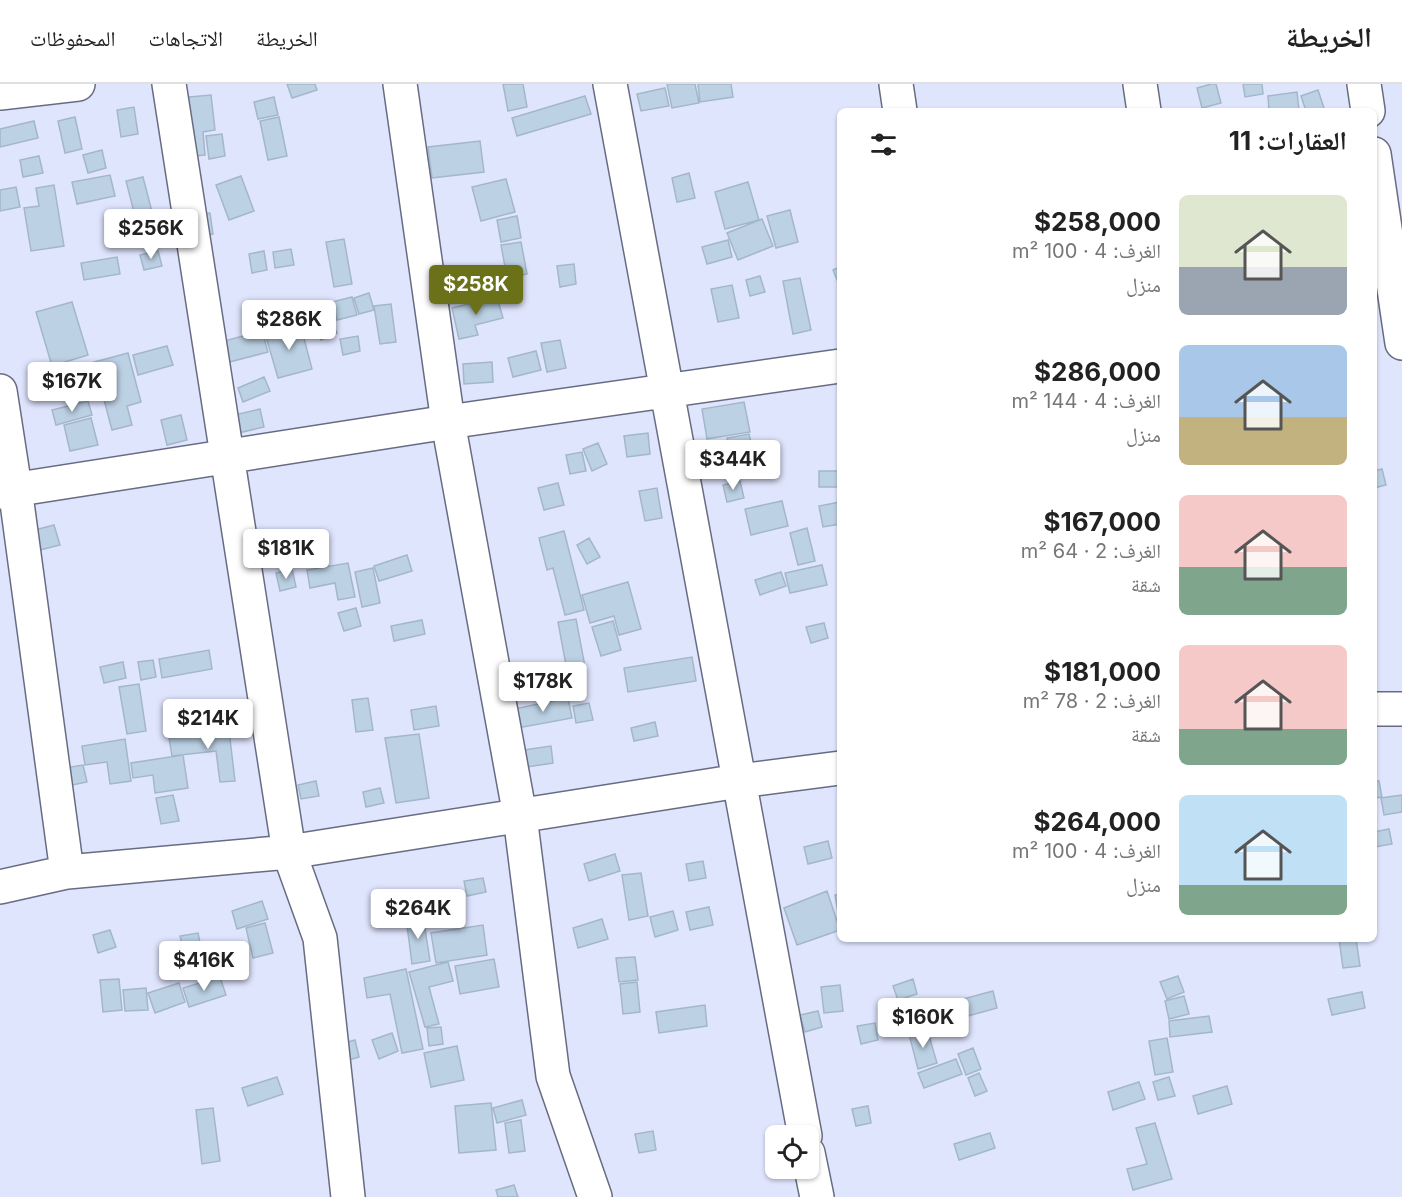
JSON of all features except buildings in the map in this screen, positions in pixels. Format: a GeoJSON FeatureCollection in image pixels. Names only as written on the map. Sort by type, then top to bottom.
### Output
{"type":"FeatureCollection","features":[{"type":"Feature","properties":{"kind":"street"},"geometry":{"type":"LineString","coordinates":[[0,93],[78,84]]}},
{"type":"Feature","properties":{"kind":"street"},"geometry":{"type":"LineString","coordinates":[[169,84],[289,852],[320,938],[348,1197]]}},
{"type":"Feature","properties":{"kind":"street"},"geometry":{"type":"LineString","coordinates":[[400,84],[448,422],[520,816],[553,1076],[595,1197]]}},
{"type":"Feature","properties":{"kind":"street"},"geometry":{"type":"LineString","coordinates":[[610,84],[803,1125]]}},
{"type":"Feature","properties":{"kind":"street"},"geometry":{"type":"LineString","coordinates":[[896,84],[900,108]]}},
{"type":"Feature","properties":{"kind":"street"},"geometry":{"type":"LineString","coordinates":[[1140,84],[1144,108]]}},
{"type":"Feature","properties":{"kind":"street"},"geometry":{"type":"LineString","coordinates":[[1364,84],[1368,108]]}},
{"type":"Feature","properties":{"kind":"street"},"geometry":{"type":"LineString","coordinates":[[1382,175],[1402,343]]}},
{"type":"Feature","properties":{"kind":"street"},"geometry":{"type":"LineString","coordinates":[[8,490],[448,422],[837,366]]}},
{"type":"Feature","properties":{"kind":"street"},"geometry":{"type":"LineString","coordinates":[[0,391],[8,490],[67,872]]}},
{"type":"Feature","properties":{"kind":"street"},"geometry":{"type":"LineString","coordinates":[[1377,710],[1402,709]]}},
{"type":"Feature","properties":{"kind":"street"},"geometry":{"type":"LineString","coordinates":[[0,887],[67,872],[289,852],[740,781],[837,768]]}},
{"type":"Feature","properties":{"kind":"street"},"geometry":{"type":"LineString","coordinates":[[813,1179],[817,1197]]}}]}
